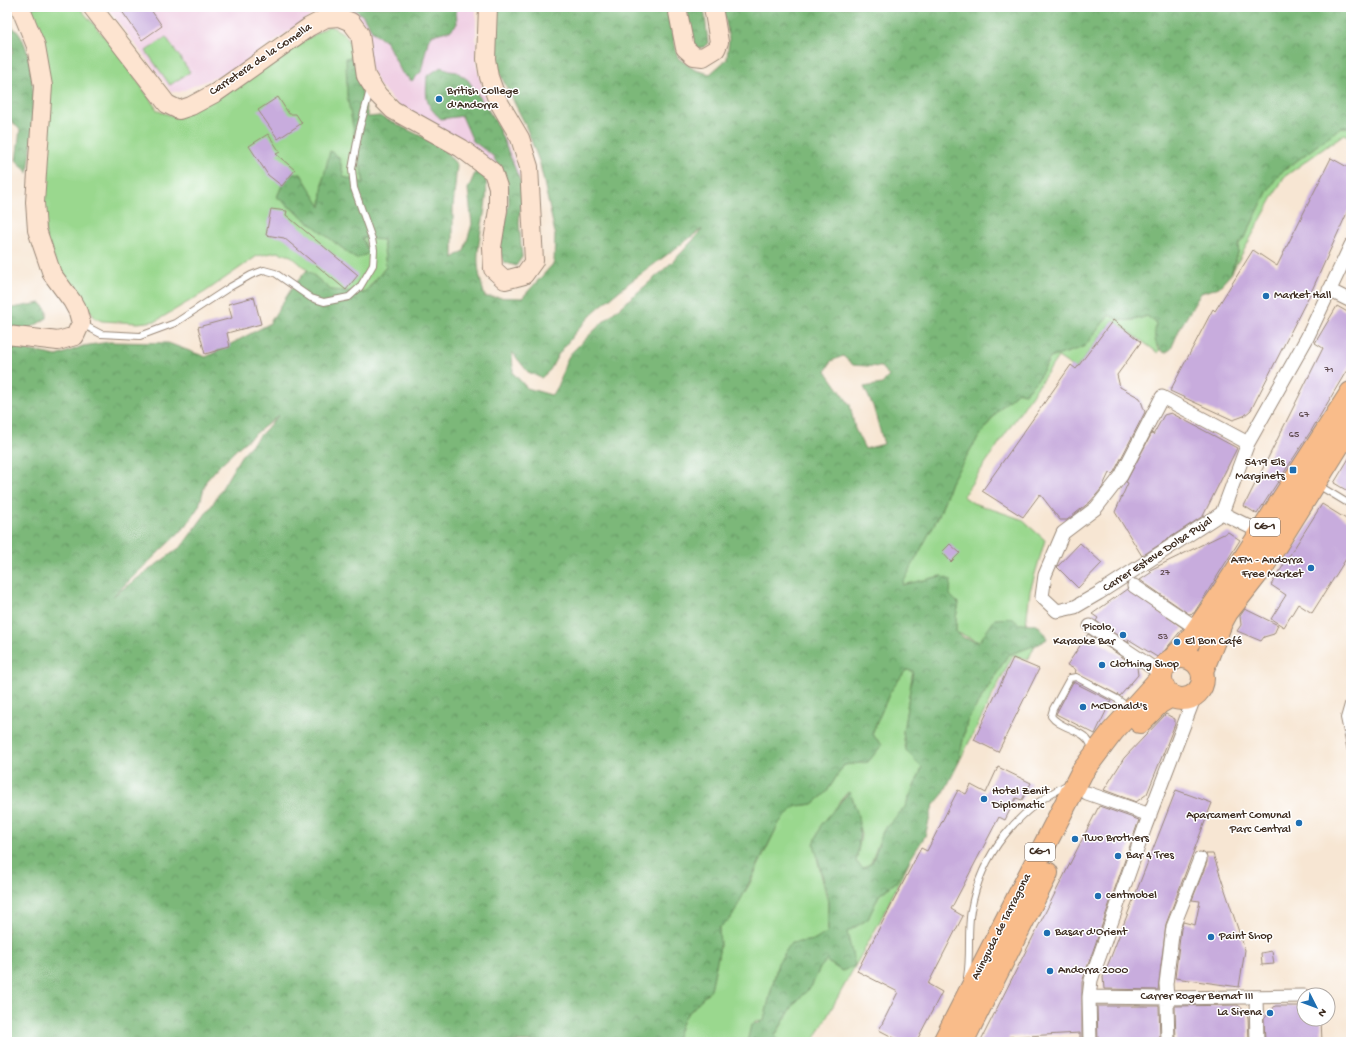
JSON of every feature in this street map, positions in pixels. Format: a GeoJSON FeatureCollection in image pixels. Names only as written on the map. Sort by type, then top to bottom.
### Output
{"type":"FeatureCollection","features":[{"type":"Feature","properties":{"kind":"highway","name":"Avinguda de Tarragona"},"geometry":{"type":"LineString","coordinates":[[962,1042],[1082,787],[1091,760],[1132,710],[1167,677],[1262,533],[1351,393]]}},
{"type":"Feature","properties":{"kind":"highway","name":"CG-1"},"geometry":{"type":"LineString","coordinates":[[1196,694],[1203,681],[1202,671],[1221,623],[1227,612],[1259,570],[1315,484],[1351,425]]}},
{"type":"Feature","properties":{"kind":"highway"},"geometry":{"type":"LineString","coordinates":[[1196,694],[1184,699],[1167,677],[1188,658],[1199,665],[1202,671]]}},
{"type":"Feature","properties":{"kind":"highway","name":"Avinguda de Tarragona"},"geometry":{"type":"LineString","coordinates":[[944,1042],[963,1002],[1082,787],[1119,744],[1159,704],[1167,677]]}},
{"type":"Feature","properties":{"kind":"main road"},"geometry":{"type":"LineString","coordinates":[[7,335],[58,341],[75,336],[81,323],[78,312],[72,301],[52,274],[37,230],[35,202],[43,86],[36,46],[20,7]]}},
{"type":"Feature","properties":{"kind":"main road","name":"Carretera de la Comella"},"geometry":{"type":"LineString","coordinates":[[92,7],[168,104],[179,110],[191,106],[217,92],[309,27],[326,18],[339,17],[351,22],[360,34],[366,76],[378,95],[392,110],[461,148],[493,172],[498,187],[498,210],[492,247],[493,269],[505,280],[524,275],[534,261],[529,166],[520,138],[498,99],[489,77],[486,59],[488,7]]}},
{"type":"Feature","properties":{"kind":"main road"},"geometry":{"type":"LineString","coordinates":[[677,7],[685,48],[694,56],[703,57],[716,49],[718,42],[714,7]]}},
{"type":"Feature","properties":{"kind":"street","name":"Carrer Esteve Dolsa Pujal"},"geometry":{"type":"LineString","coordinates":[[1248,443],[1162,397],[1121,476],[1096,508],[1063,533],[1045,575],[1042,597],[1057,611],[1075,607],[1100,593],[1222,513],[1248,443],[1307,338],[1351,245]]}},
{"type":"Feature","properties":{"kind":"street"},"geometry":{"type":"LineString","coordinates":[[1329,290],[1351,301]]}},
{"type":"Feature","properties":{"kind":"street"},"geometry":{"type":"LineString","coordinates":[[1222,513],[1262,533]]}},
{"type":"Feature","properties":{"kind":"street"},"geometry":{"type":"LineString","coordinates":[[1134,586],[1198,629]]}},
{"type":"Feature","properties":{"kind":"street"},"geometry":{"type":"LineString","coordinates":[[1090,626],[1167,677]]}},
{"type":"Feature","properties":{"kind":"street"},"geometry":{"type":"LineString","coordinates":[[1090,1042],[1089,997],[1091,980],[1150,815],[1196,694]]}},
{"type":"Feature","properties":{"kind":"street"},"geometry":{"type":"LineString","coordinates":[[1082,787],[1150,815]]}},
{"type":"Feature","properties":{"kind":"street"},"geometry":{"type":"LineString","coordinates":[[1168,1042],[1166,984],[1173,927],[1200,859]]}},
{"type":"Feature","properties":{"kind":"street","name":"Carrer Roger Bernat III"},"geometry":{"type":"LineString","coordinates":[[1089,997],[1167,1001],[1296,996]]}},
{"type":"Feature","properties":{"kind":"street"},"geometry":{"type":"LineString","coordinates":[[1256,997],[1257,1042]]}},
{"type":"Feature","properties":{"kind":"lane"},"geometry":{"type":"LineString","coordinates":[[81,323],[101,334],[140,336],[175,323],[230,287],[251,275],[264,270],[275,273],[311,298],[324,302],[349,297],[360,287],[373,264],[374,250],[372,239],[354,188],[352,169],[359,131],[371,84]]}},
{"type":"Feature","properties":{"kind":"lane"},"geometry":{"type":"LineString","coordinates":[[1315,484],[1351,505]]}},
{"type":"Feature","properties":{"kind":"lane"},"geometry":{"type":"LineString","coordinates":[[1091,760],[1092,749],[1086,737],[1077,730],[1054,720],[1052,716],[1053,708],[1070,678],[1076,677],[1117,698],[1132,710]]}},
{"type":"Feature","properties":{"kind":"lane"},"geometry":{"type":"LineString","coordinates":[[1351,694],[1344,718],[1351,751]]}},
{"type":"Feature","properties":{"kind":"lane"},"geometry":{"type":"LineString","coordinates":[[963,1002],[969,970],[971,911],[990,856],[1010,829],[1035,804],[1059,788],[1082,787]]}},
{"type":"Feature","properties":{"kind":"shaded area","name":"British College d'Andorra"},"geometry":{"type":"Polygon","coordinates":[[[107,7],[476,7],[476,64],[487,106],[508,145],[521,176],[504,182],[399,106],[380,86],[336,8],[318,11],[237,68],[179,92],[171,91],[107,7]]]}},
{"type":"Feature","properties":{"kind":"green space"},"geometry":{"type":"Polygon","coordinates":[[[28,7],[79,7],[119,54],[158,111],[176,117],[329,26],[340,31],[349,41],[354,58],[347,58],[354,132],[364,184],[344,177],[339,157],[323,179],[321,207],[288,172],[277,197],[356,259],[362,238],[383,239],[386,267],[364,293],[331,290],[291,256],[277,252],[257,256],[205,292],[156,321],[138,323],[102,321],[95,318],[76,289],[57,266],[46,239],[42,201],[44,151],[28,7]]]}},
{"type":"Feature","properties":{"kind":"green space"},"geometry":{"type":"Polygon","coordinates":[[[352,7],[456,7],[457,24],[451,30],[432,35],[428,41],[421,72],[412,81],[402,73],[386,41],[373,32],[363,16],[352,7]]]}},
{"type":"Feature","properties":{"kind":"green space"},"geometry":{"type":"Polygon","coordinates":[[[494,7],[667,7],[678,58],[695,70],[710,74],[727,59],[729,39],[723,7],[1351,7],[1351,127],[1341,127],[1278,175],[1267,192],[1246,235],[1239,244],[1238,253],[1231,274],[1219,287],[1201,293],[1180,328],[1171,349],[1165,353],[1158,347],[1155,340],[1156,323],[1147,316],[1137,319],[1123,320],[1109,315],[1084,347],[1050,358],[1038,379],[1025,393],[1018,392],[998,410],[972,447],[951,482],[940,513],[902,585],[941,576],[951,580],[950,595],[959,604],[956,617],[956,632],[964,638],[979,642],[995,619],[1012,618],[1019,624],[1037,625],[1040,627],[1047,639],[1039,644],[1008,655],[967,721],[958,764],[943,794],[933,806],[925,836],[896,882],[879,895],[868,919],[847,932],[855,966],[842,971],[826,961],[820,968],[811,987],[794,1004],[775,1035],[779,1042],[747,1042],[751,1025],[764,1020],[778,963],[791,943],[815,940],[828,932],[828,897],[814,844],[821,825],[849,792],[856,810],[859,826],[859,843],[856,862],[863,868],[872,863],[883,831],[905,807],[922,768],[906,750],[903,732],[913,671],[906,670],[890,692],[872,734],[882,745],[868,762],[844,765],[826,793],[813,804],[797,806],[779,823],[732,917],[719,928],[720,947],[711,989],[683,1019],[675,1042],[7,1042],[7,346],[57,356],[83,346],[109,342],[168,343],[206,357],[269,324],[292,288],[307,270],[331,290],[365,293],[386,267],[383,240],[362,238],[369,253],[356,259],[277,197],[288,172],[301,174],[321,207],[323,179],[330,151],[339,157],[344,177],[364,183],[347,96],[346,58],[354,58],[368,117],[380,116],[441,146],[457,165],[453,207],[453,258],[464,251],[472,224],[468,189],[476,171],[486,179],[487,189],[478,260],[485,297],[522,298],[554,263],[555,233],[540,164],[525,124],[496,66],[494,7]],[[702,229],[630,282],[597,309],[574,334],[558,355],[550,370],[541,378],[528,372],[512,352],[513,373],[527,388],[551,395],[558,386],[568,357],[572,352],[671,263],[702,229]],[[843,356],[831,361],[826,371],[850,405],[855,429],[865,449],[884,444],[873,406],[864,387],[882,384],[889,376],[881,367],[853,365],[843,356]],[[279,415],[240,446],[206,481],[199,506],[186,526],[113,596],[182,546],[212,505],[241,456],[279,415]]]}},
{"type":"Feature","properties":{"kind":"green space"},"geometry":{"type":"Polygon","coordinates":[[[687,7],[704,7],[708,43],[704,47],[698,48],[692,42],[687,7]]]}},
{"type":"Feature","properties":{"kind":"green space"},"geometry":{"type":"Polygon","coordinates":[[[8,24],[19,34],[27,50],[31,70],[33,116],[28,173],[16,160],[20,130],[7,116],[7,57],[13,53],[8,24]]]}},
{"type":"Feature","properties":{"kind":"green space"},"geometry":{"type":"Polygon","coordinates":[[[166,37],[190,72],[170,85],[146,51],[166,37]]]}},
{"type":"Feature","properties":{"kind":"green space"},"geometry":{"type":"Polygon","coordinates":[[[441,67],[449,71],[457,72],[468,80],[496,122],[523,188],[519,222],[522,257],[516,266],[504,262],[499,253],[509,202],[508,185],[493,156],[473,141],[462,116],[441,119],[435,114],[427,100],[427,76],[441,67]]]}},
{"type":"Feature","properties":{"kind":"green space"},"geometry":{"type":"Polygon","coordinates":[[[1341,127],[1351,127],[1351,138],[1344,134],[1284,177],[1231,274],[1238,253],[1239,244],[1246,235],[1267,192],[1278,175],[1341,127]]]}},
{"type":"Feature","properties":{"kind":"green space"},"geometry":{"type":"Polygon","coordinates":[[[41,303],[47,311],[47,318],[29,329],[7,326],[7,309],[41,303]]]}},
{"type":"Feature","properties":{"kind":"green space"},"geometry":{"type":"Polygon","coordinates":[[[1109,315],[1123,320],[1137,319],[1147,316],[1158,324],[1157,348],[1160,350],[1158,353],[1113,320],[1076,369],[1058,357],[963,496],[973,503],[1021,519],[1045,540],[1030,591],[1026,624],[979,642],[956,632],[956,617],[959,604],[949,597],[941,576],[901,586],[940,513],[951,482],[972,447],[998,410],[1018,392],[1038,379],[1050,358],[1084,347],[1109,315]]]}},
{"type":"Feature","properties":{"kind":"green space"},"geometry":{"type":"Polygon","coordinates":[[[1035,645],[1028,660],[1013,655],[958,764],[967,721],[1008,655],[1035,645]]]}},
{"type":"Feature","properties":{"kind":"green space"},"geometry":{"type":"Polygon","coordinates":[[[906,670],[913,671],[903,732],[906,750],[922,768],[905,807],[883,831],[871,863],[863,868],[856,862],[861,835],[853,799],[848,792],[839,802],[817,858],[828,902],[828,932],[817,942],[778,963],[764,1020],[755,1021],[747,1042],[675,1042],[683,1019],[711,989],[720,947],[719,928],[729,918],[749,885],[779,823],[797,806],[813,804],[826,793],[844,765],[868,762],[882,745],[872,734],[890,692],[906,670]]]}},
{"type":"Feature","properties":{"kind":"green space"},"geometry":{"type":"Polygon","coordinates":[[[915,850],[880,921],[813,1042],[779,1042],[775,1036],[794,1004],[811,987],[821,966],[826,961],[842,971],[848,942],[847,932],[868,919],[879,895],[896,882],[915,850]]]}},
{"type":"Feature","properties":{"kind":"building"},"geometry":{"type":"Polygon","coordinates":[[[119,7],[149,7],[162,26],[142,40],[119,7]]]}},
{"type":"Feature","properties":{"kind":"building"},"geometry":{"type":"Polygon","coordinates":[[[278,97],[289,114],[296,114],[302,123],[278,139],[258,110],[278,97]]]}},
{"type":"Feature","properties":{"kind":"building"},"geometry":{"type":"Polygon","coordinates":[[[268,134],[280,152],[276,154],[295,170],[282,186],[268,175],[249,146],[268,134]]]}},
{"type":"Feature","properties":{"kind":"building"},"geometry":{"type":"Polygon","coordinates":[[[1331,158],[1351,169],[1351,204],[1313,288],[1251,410],[1244,416],[1233,420],[1170,391],[1213,309],[1215,311],[1253,250],[1277,266],[1331,158]]]}},
{"type":"Feature","properties":{"kind":"building"},"geometry":{"type":"Polygon","coordinates":[[[271,209],[287,211],[286,215],[358,275],[346,290],[284,238],[266,235],[271,209]]]}},
{"type":"Feature","properties":{"kind":"building"},"geometry":{"type":"Polygon","coordinates":[[[254,297],[261,324],[227,333],[230,347],[205,354],[198,327],[232,318],[228,304],[254,297]]]}},
{"type":"Feature","properties":{"kind":"building"},"geometry":{"type":"Polygon","coordinates":[[[1337,306],[1351,314],[1351,363],[1311,431],[1257,514],[1244,506],[1323,348],[1315,343],[1337,306]]]}},
{"type":"Feature","properties":{"kind":"building"},"geometry":{"type":"Polygon","coordinates":[[[1113,320],[1141,342],[1117,375],[1120,387],[1140,398],[1145,412],[1114,472],[1112,474],[1109,473],[1102,488],[1090,502],[1067,520],[1060,520],[1040,494],[1023,517],[982,491],[1071,365],[1076,369],[1113,320]]]}},
{"type":"Feature","properties":{"kind":"building"},"geometry":{"type":"Polygon","coordinates":[[[1171,413],[1237,448],[1203,516],[1142,556],[1115,512],[1128,483],[1126,482],[1152,433],[1153,435],[1164,415],[1171,413]]]}},
{"type":"Feature","properties":{"kind":"building"},"geometry":{"type":"Polygon","coordinates":[[[1351,455],[1351,493],[1334,483],[1351,455]]]}},
{"type":"Feature","properties":{"kind":"building","name":"AFM - Andorra Free Market"},"geometry":{"type":"Polygon","coordinates":[[[1322,504],[1351,522],[1351,551],[1312,613],[1298,604],[1284,627],[1271,619],[1286,595],[1271,585],[1322,504]]]}},
{"type":"Feature","properties":{"kind":"building"},"geometry":{"type":"Polygon","coordinates":[[[1228,532],[1240,540],[1194,613],[1189,614],[1140,580],[1152,572],[1150,570],[1228,532]]]}},
{"type":"Feature","properties":{"kind":"building"},"geometry":{"type":"Polygon","coordinates":[[[1080,543],[1102,563],[1078,588],[1057,567],[1080,543]]]}},
{"type":"Feature","properties":{"kind":"building"},"geometry":{"type":"Polygon","coordinates":[[[950,544],[960,553],[951,562],[942,552],[950,544]]]}},
{"type":"Feature","properties":{"kind":"building"},"geometry":{"type":"Polygon","coordinates":[[[1127,589],[1183,628],[1165,650],[1162,660],[1128,639],[1129,643],[1096,621],[1098,618],[1092,614],[1127,589]]]}},
{"type":"Feature","properties":{"kind":"building"},"geometry":{"type":"Polygon","coordinates":[[[1245,609],[1278,625],[1274,634],[1264,637],[1261,641],[1237,631],[1241,625],[1240,616],[1245,609]]]}},
{"type":"Feature","properties":{"kind":"building","name":"Clothing Shop"},"geometry":{"type":"Polygon","coordinates":[[[1088,634],[1137,667],[1138,675],[1120,696],[1075,673],[1076,670],[1067,665],[1088,634]]]}},
{"type":"Feature","properties":{"kind":"building"},"geometry":{"type":"Polygon","coordinates":[[[1013,658],[1039,669],[998,752],[974,740],[1013,658]]]}},
{"type":"Feature","properties":{"kind":"building","name":"McDonald's"},"geometry":{"type":"Polygon","coordinates":[[[1073,682],[1111,701],[1095,734],[1056,714],[1073,682]]]}},
{"type":"Feature","properties":{"kind":"building"},"geometry":{"type":"Polygon","coordinates":[[[1166,714],[1175,719],[1175,724],[1147,794],[1136,802],[1104,790],[1124,758],[1166,714]]]}},
{"type":"Feature","properties":{"kind":"building"},"geometry":{"type":"Polygon","coordinates":[[[998,767],[1031,783],[1022,800],[1016,798],[1005,820],[999,817],[951,909],[963,916],[928,984],[942,992],[916,1042],[902,1042],[879,1030],[898,992],[857,971],[921,848],[927,851],[958,790],[966,794],[971,785],[986,793],[998,767]]]}},
{"type":"Feature","properties":{"kind":"building"},"geometry":{"type":"Polygon","coordinates":[[[1176,790],[1212,803],[1166,924],[1158,990],[1104,989],[1103,977],[1176,790]]]}},
{"type":"Feature","properties":{"kind":"building"},"geometry":{"type":"Polygon","coordinates":[[[1099,806],[1139,820],[1082,982],[1082,1042],[1080,1042],[1080,1033],[1009,1037],[1009,1042],[980,1042],[1099,806]]]}},
{"type":"Feature","properties":{"kind":"building","name":"Paint Shop"},"geometry":{"type":"Polygon","coordinates":[[[1206,854],[1213,854],[1245,950],[1239,987],[1175,978],[1183,922],[1195,925],[1200,901],[1192,900],[1207,862],[1206,854]]]}},
{"type":"Feature","properties":{"kind":"building"},"geometry":{"type":"Polygon","coordinates":[[[1272,951],[1274,964],[1262,965],[1261,953],[1272,951]]]}},
{"type":"Feature","properties":{"kind":"building"},"geometry":{"type":"Polygon","coordinates":[[[1238,1005],[1247,1013],[1249,1042],[1176,1042],[1175,1006],[1238,1005]]]}},
{"type":"Feature","properties":{"kind":"building"},"geometry":{"type":"Polygon","coordinates":[[[1097,1006],[1159,1006],[1160,1042],[1098,1042],[1097,1006]]]}},
{"type":"Feature","properties":{"kind":"building"},"geometry":{"type":"Polygon","coordinates":[[[1275,1006],[1296,1006],[1296,1027],[1321,1027],[1322,1042],[1265,1042],[1264,1019],[1275,1006]]]}},
{"type":"Feature","properties":{"kind":"place","name":"British College d'Andorra"},"geometry":{"type":"Point","coordinates":[439,99]}},
{"type":"Feature","properties":{"kind":"place","name":"Market Hall"},"geometry":{"type":"Point","coordinates":[1266,296]}},
{"type":"Feature","properties":{"kind":"place","name":"5419 Els Marginets"},"geometry":{"type":"Point","coordinates":[1293,470]}},
{"type":"Feature","properties":{"kind":"place","name":"AFM - Andorra Free Market"},"geometry":{"type":"Point","coordinates":[1311,568]}},
{"type":"Feature","properties":{"kind":"place","name":"Picolo, Karaoke Bar"},"geometry":{"type":"Point","coordinates":[1123,635]}},
{"type":"Feature","properties":{"kind":"place","name":"El Bon Café"},"geometry":{"type":"Point","coordinates":[1177,642]}},
{"type":"Feature","properties":{"kind":"place","name":"Clothing Shop"},"geometry":{"type":"Point","coordinates":[1102,665]}},
{"type":"Feature","properties":{"kind":"place","name":"McDonald's"},"geometry":{"type":"Point","coordinates":[1083,707]}},
{"type":"Feature","properties":{"kind":"place","name":"Hotel Zenit Diplomatic"},"geometry":{"type":"Point","coordinates":[984,799]}},
{"type":"Feature","properties":{"kind":"place","name":"Aparcament Comunal Parc Central"},"geometry":{"type":"Point","coordinates":[1299,823]}},
{"type":"Feature","properties":{"kind":"place","name":"Two Brothers"},"geometry":{"type":"Point","coordinates":[1075,839]}},
{"type":"Feature","properties":{"kind":"place","name":"Bar 4 Tres"},"geometry":{"type":"Point","coordinates":[1118,856]}},
{"type":"Feature","properties":{"kind":"place","name":"centmobel"},"geometry":{"type":"Point","coordinates":[1098,896]}},
{"type":"Feature","properties":{"kind":"place","name":"Basar d'Orient"},"geometry":{"type":"Point","coordinates":[1047,933]}},
{"type":"Feature","properties":{"kind":"place","name":"Paint Shop"},"geometry":{"type":"Point","coordinates":[1211,937]}},
{"type":"Feature","properties":{"kind":"place","name":"Andorra 2000"},"geometry":{"type":"Point","coordinates":[1050,971]}},
{"type":"Feature","properties":{"kind":"place","name":"La Sirena"},"geometry":{"type":"Point","coordinates":[1270,1013]}}]}
